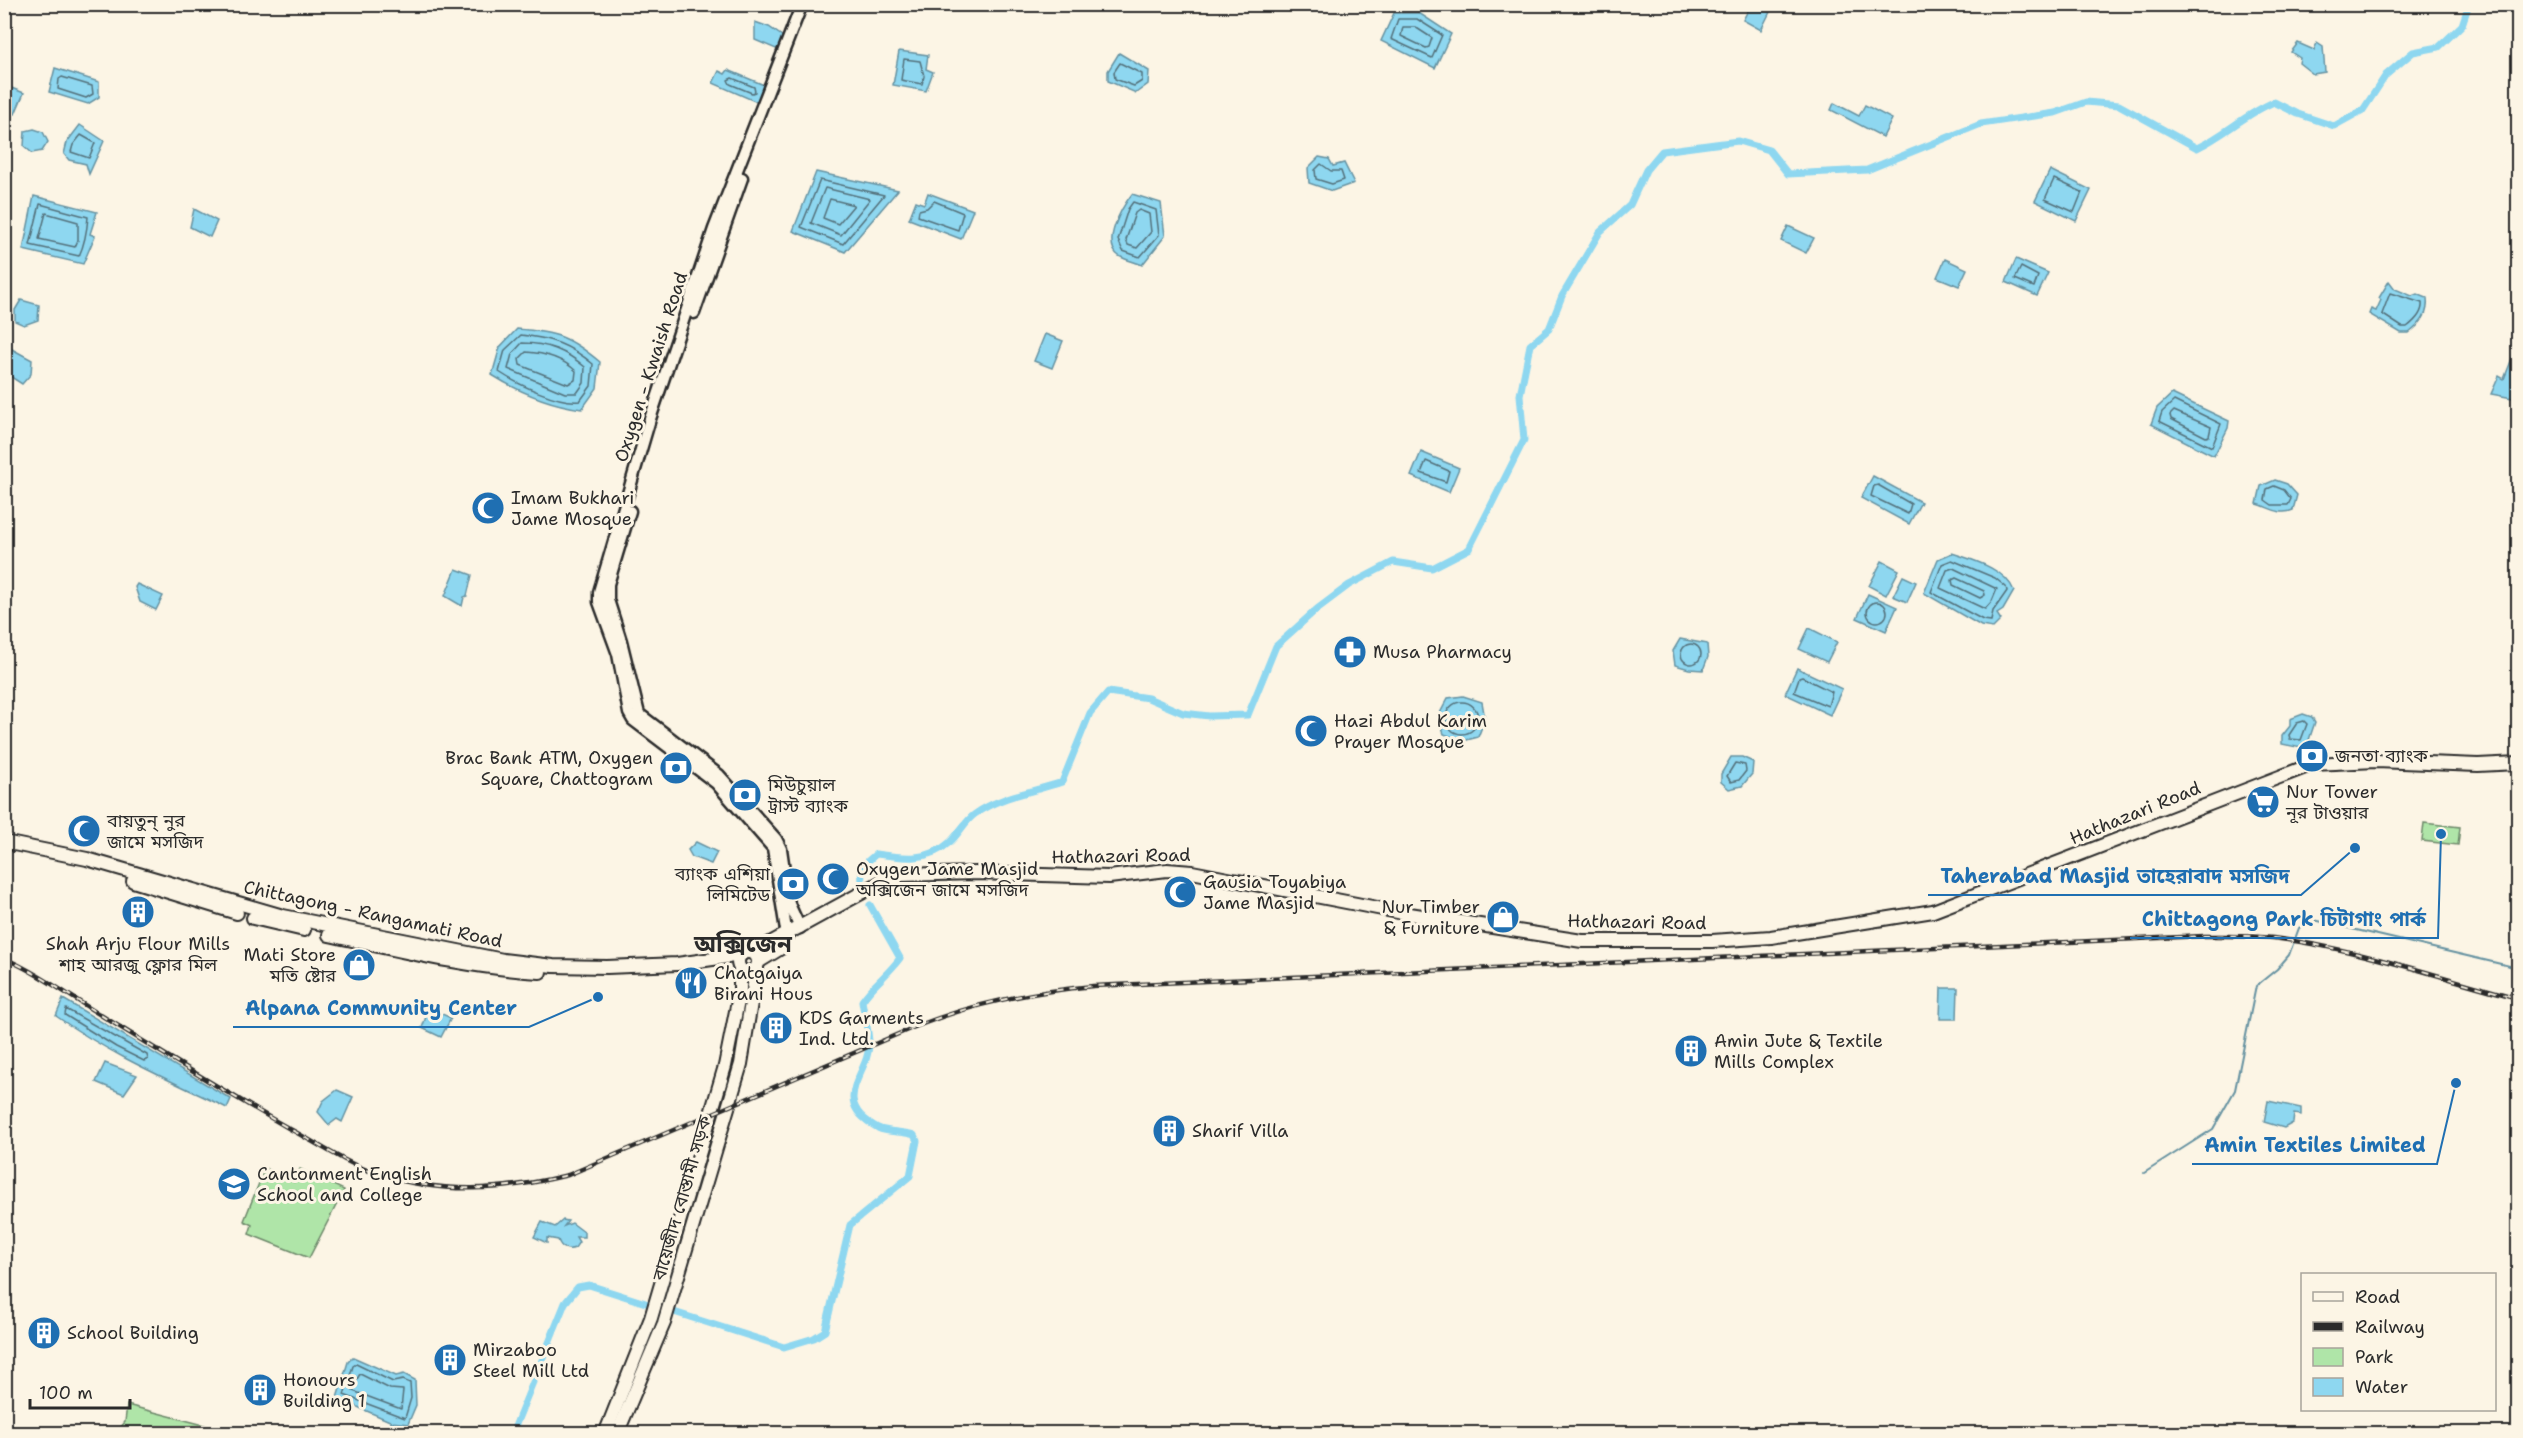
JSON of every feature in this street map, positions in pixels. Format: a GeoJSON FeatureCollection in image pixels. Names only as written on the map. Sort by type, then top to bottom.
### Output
{"type":"FeatureCollection","features":[{"type":"Feature","properties":{"kind":"main road","name":"Oxygen - Kwaish Road"},"geometry":{"type":"LineString","coordinates":[[787,936],[773,848],[716,783],[633,720],[629,713],[618,654],[602,611],[599,592],[650,419],[714,229],[802,4]]}},
{"type":"Feature","properties":{"kind":"main road","name":"Oxygen - Kwaish Road"},"geometry":{"type":"LineString","coordinates":[[800,928],[789,904],[781,849],[776,840],[719,775],[639,714],[621,641],[609,608],[608,594],[611,572],[657,417],[755,141],[809,4]]}},
{"type":"Feature","properties":{"kind":"main road","name":"Hathazari Road"},"geometry":{"type":"LineString","coordinates":[[748,961],[800,928],[886,879],[900,874],[976,873],[1109,877],[1167,870],[1192,872],[1403,913],[1582,941],[1712,941],[1770,937],[1933,911],[2313,764],[2376,761],[2478,765],[2518,763]]}},
{"type":"Feature","properties":{"kind":"main road","name":"Hathazari Road"},"geometry":{"type":"LineString","coordinates":[[748,961],[858,901],[900,882],[937,880],[1108,883],[1185,876],[1305,898],[1454,931],[1577,948],[1719,948],[1812,938],[1938,916],[2136,840],[2208,809],[2292,778],[2328,768],[2375,767],[2475,773],[2518,771]]}},
{"type":"Feature","properties":{"kind":"main road","name":"Chittagong - Rangamati Road"},"geometry":{"type":"LineString","coordinates":[[4,842],[87,860],[294,919],[503,960],[553,966],[607,967],[748,961]]}},
{"type":"Feature","properties":{"kind":"main road","name":"Chittagong - Rangamati Road"},"geometry":{"type":"LineString","coordinates":[[4,848],[59,857],[284,926],[413,953],[514,970],[610,975],[687,970],[748,961]]}},
{"type":"Feature","properties":{"kind":"main road","name":"বায়েজীদ বোস্তামী সড়ক"},"geometry":{"type":"LineString","coordinates":[[605,1434],[651,1318],[725,1066],[748,961]]}},
{"type":"Feature","properties":{"kind":"main road","name":"বায়েজীদ বোস্তামী সড়ক"},"geometry":{"type":"LineString","coordinates":[[617,1434],[664,1323],[741,1064],[748,961]]}},
{"type":"Feature","properties":{"kind":"green space"},"geometry":{"type":"Polygon","coordinates":[[[2424,823],[2460,827],[2458,845],[2422,841],[2424,823]]]}},
{"type":"Feature","properties":{"kind":"green space"},"geometry":{"type":"Polygon","coordinates":[[[265,1168],[294,1182],[300,1169],[344,1190],[309,1258],[249,1234],[252,1225],[244,1221],[265,1168]]]}},
{"type":"Feature","properties":{"kind":"green space"},"geometry":{"type":"Polygon","coordinates":[[[127,1405],[223,1430],[221,1434],[116,1433],[125,1422],[127,1405]]]}},
{"type":"Feature","properties":{"kind":"water"},"geometry":{"type":"Polygon","coordinates":[[[1751,5],[1770,12],[1761,30],[1743,20],[1751,5]]]}},
{"type":"Feature","properties":{"kind":"water"},"geometry":{"type":"Polygon","coordinates":[[[1394,13],[1419,13],[1451,34],[1435,68],[1381,41],[1394,13]]]}},
{"type":"Feature","properties":{"kind":"water"},"geometry":{"type":"Polygon","coordinates":[[[755,22],[769,27],[782,36],[780,46],[776,49],[755,40],[755,22]]]}},
{"type":"Feature","properties":{"kind":"water"},"geometry":{"type":"Polygon","coordinates":[[[2298,43],[2314,50],[2317,43],[2323,47],[2325,72],[2313,74],[2299,63],[2300,58],[2291,52],[2298,43]]]}},
{"type":"Feature","properties":{"kind":"water"},"geometry":{"type":"Polygon","coordinates":[[[899,51],[928,55],[926,69],[933,72],[926,91],[893,85],[899,51]]]}},
{"type":"Feature","properties":{"kind":"water"},"geometry":{"type":"Polygon","coordinates":[[[1119,53],[1149,71],[1148,84],[1136,93],[1108,81],[1108,71],[1119,53]]]}},
{"type":"Feature","properties":{"kind":"water"},"geometry":{"type":"Polygon","coordinates":[[[55,68],[99,82],[99,97],[88,104],[49,92],[55,68]]]}},
{"type":"Feature","properties":{"kind":"water"},"geometry":{"type":"Polygon","coordinates":[[[728,70],[764,85],[757,102],[713,83],[719,71],[725,74],[728,70]]]}},
{"type":"Feature","properties":{"kind":"water"},"geometry":{"type":"Polygon","coordinates":[[[4,85],[24,93],[15,114],[5,110],[4,85]]]}},
{"type":"Feature","properties":{"kind":"water"},"geometry":{"type":"Polygon","coordinates":[[[1834,103],[1859,116],[1865,105],[1892,119],[1883,137],[1831,110],[1834,103]]]}},
{"type":"Feature","properties":{"kind":"water"},"geometry":{"type":"Polygon","coordinates":[[[80,125],[104,141],[89,174],[86,164],[69,160],[64,154],[67,142],[80,125]]]}},
{"type":"Feature","properties":{"kind":"water"},"geometry":{"type":"Polygon","coordinates":[[[34,129],[43,132],[48,142],[42,151],[32,153],[24,146],[25,131],[34,129]]]}},
{"type":"Feature","properties":{"kind":"water"},"geometry":{"type":"Polygon","coordinates":[[[1319,157],[1329,159],[1333,166],[1344,163],[1354,183],[1332,191],[1309,183],[1308,168],[1319,157]]]}},
{"type":"Feature","properties":{"kind":"water"},"geometry":{"type":"Polygon","coordinates":[[[2050,170],[2091,190],[2076,221],[2035,201],[2050,170]]]}},
{"type":"Feature","properties":{"kind":"water"},"geometry":{"type":"Polygon","coordinates":[[[816,172],[898,190],[845,252],[793,231],[816,172]]]}},
{"type":"Feature","properties":{"kind":"water"},"geometry":{"type":"Polygon","coordinates":[[[928,193],[973,210],[961,239],[909,219],[916,201],[924,204],[928,193]]]}},
{"type":"Feature","properties":{"kind":"water"},"geometry":{"type":"Polygon","coordinates":[[[1132,194],[1161,203],[1165,236],[1142,265],[1119,256],[1112,243],[1115,225],[1132,194]]]}},
{"type":"Feature","properties":{"kind":"water"},"geometry":{"type":"Polygon","coordinates":[[[34,196],[97,212],[90,234],[95,236],[83,264],[23,250],[34,196]]]}},
{"type":"Feature","properties":{"kind":"water"},"geometry":{"type":"Polygon","coordinates":[[[194,209],[217,221],[210,237],[190,227],[194,209]]]}},
{"type":"Feature","properties":{"kind":"water"},"geometry":{"type":"Polygon","coordinates":[[[1788,226],[1814,238],[1806,253],[1781,241],[1788,226]]]}},
{"type":"Feature","properties":{"kind":"water"},"geometry":{"type":"Polygon","coordinates":[[[1945,259],[1967,269],[1959,286],[1937,277],[1945,259]]]}},
{"type":"Feature","properties":{"kind":"water"},"geometry":{"type":"Polygon","coordinates":[[[2016,259],[2048,273],[2037,296],[2006,282],[2016,259]]]}},
{"type":"Feature","properties":{"kind":"water"},"geometry":{"type":"Polygon","coordinates":[[[2389,281],[2395,289],[2412,296],[2417,294],[2427,298],[2427,309],[2423,318],[2409,333],[2401,333],[2369,314],[2371,309],[2376,311],[2381,300],[2379,298],[2389,281]]]}},
{"type":"Feature","properties":{"kind":"water"},"geometry":{"type":"Polygon","coordinates":[[[21,300],[39,305],[38,320],[24,325],[15,321],[15,310],[21,300]]]}},
{"type":"Feature","properties":{"kind":"water"},"geometry":{"type":"Polygon","coordinates":[[[517,329],[562,337],[600,362],[597,388],[582,409],[536,397],[492,375],[500,347],[517,329]]]}},
{"type":"Feature","properties":{"kind":"water"},"geometry":{"type":"Polygon","coordinates":[[[1045,334],[1063,341],[1052,368],[1034,361],[1045,334]]]}},
{"type":"Feature","properties":{"kind":"water"},"geometry":{"type":"Polygon","coordinates":[[[10,348],[32,360],[31,374],[22,384],[5,373],[5,357],[10,348]]]}},
{"type":"Feature","properties":{"kind":"water"},"geometry":{"type":"Polygon","coordinates":[[[2515,351],[2518,352],[2516,371],[2518,372],[2518,399],[2491,394],[2499,376],[2504,379],[2515,351]]]}},
{"type":"Feature","properties":{"kind":"water"},"geometry":{"type":"Polygon","coordinates":[[[2172,394],[2229,421],[2228,428],[2214,456],[2151,424],[2157,408],[2172,394]]]}},
{"type":"Feature","properties":{"kind":"water"},"geometry":{"type":"Polygon","coordinates":[[[1421,452],[1459,468],[1449,492],[1411,476],[1421,452]]]}},
{"type":"Feature","properties":{"kind":"water"},"geometry":{"type":"Polygon","coordinates":[[[1873,476],[1921,502],[1909,524],[1861,498],[1873,476]]]}},
{"type":"Feature","properties":{"kind":"water"},"geometry":{"type":"Polygon","coordinates":[[[2275,480],[2287,484],[2297,495],[2293,510],[2279,512],[2257,504],[2261,486],[2275,480]]]}},
{"type":"Feature","properties":{"kind":"water"},"geometry":{"type":"Polygon","coordinates":[[[1952,553],[1988,566],[2010,583],[2014,591],[2003,610],[1997,614],[2001,620],[1993,628],[1981,626],[1924,593],[1938,559],[1952,553]]]}},
{"type":"Feature","properties":{"kind":"water"},"geometry":{"type":"Polygon","coordinates":[[[1882,561],[1899,570],[1886,595],[1869,586],[1882,561]]]}},
{"type":"Feature","properties":{"kind":"water"},"geometry":{"type":"Polygon","coordinates":[[[456,569],[472,575],[462,606],[445,596],[456,569]]]}},
{"type":"Feature","properties":{"kind":"water"},"geometry":{"type":"Polygon","coordinates":[[[1903,576],[1916,582],[1907,602],[1893,596],[1903,576]]]}},
{"type":"Feature","properties":{"kind":"water"},"geometry":{"type":"Polygon","coordinates":[[[137,584],[163,596],[156,610],[140,602],[135,587],[137,584]]]}},
{"type":"Feature","properties":{"kind":"water"},"geometry":{"type":"Polygon","coordinates":[[[1868,594],[1897,607],[1886,631],[1857,618],[1868,594]]]}},
{"type":"Feature","properties":{"kind":"water"},"geometry":{"type":"Polygon","coordinates":[[[1809,628],[1837,642],[1827,662],[1799,649],[1809,628]]]}},
{"type":"Feature","properties":{"kind":"water"},"geometry":{"type":"Polygon","coordinates":[[[1680,639],[1707,644],[1708,657],[1703,670],[1675,665],[1673,651],[1680,639]]]}},
{"type":"Feature","properties":{"kind":"water"},"geometry":{"type":"Polygon","coordinates":[[[1797,668],[1842,689],[1830,715],[1785,694],[1797,668]]]}},
{"type":"Feature","properties":{"kind":"water"},"geometry":{"type":"Polygon","coordinates":[[[1463,696],[1482,702],[1485,719],[1478,737],[1463,741],[1444,734],[1438,717],[1448,698],[1463,696]]]}},
{"type":"Feature","properties":{"kind":"water"},"geometry":{"type":"Polygon","coordinates":[[[2303,714],[2312,717],[2315,722],[2306,749],[2282,744],[2282,736],[2290,726],[2290,719],[2303,714]]]}},
{"type":"Feature","properties":{"kind":"water"},"geometry":{"type":"Polygon","coordinates":[[[1731,757],[1742,757],[1753,762],[1752,774],[1742,786],[1729,789],[1721,782],[1721,774],[1731,757]]]}},
{"type":"Feature","properties":{"kind":"water"},"geometry":{"type":"Polygon","coordinates":[[[696,842],[717,852],[711,864],[692,857],[688,850],[696,842]]]}},
{"type":"Feature","properties":{"kind":"water"},"geometry":{"type":"Polygon","coordinates":[[[1941,988],[1958,988],[1957,1019],[1940,1019],[1941,988]]]}},
{"type":"Feature","properties":{"kind":"water"},"geometry":{"type":"Polygon","coordinates":[[[63,999],[231,1099],[227,1108],[140,1066],[76,1030],[56,1016],[63,999]]]}},
{"type":"Feature","properties":{"kind":"water"},"geometry":{"type":"Polygon","coordinates":[[[429,1008],[451,1018],[441,1037],[422,1028],[429,1008]]]}},
{"type":"Feature","properties":{"kind":"water"},"geometry":{"type":"Polygon","coordinates":[[[105,1063],[137,1075],[124,1094],[96,1082],[105,1063]]]}},
{"type":"Feature","properties":{"kind":"water"},"geometry":{"type":"Polygon","coordinates":[[[337,1090],[353,1097],[342,1122],[337,1119],[329,1125],[318,1112],[323,1101],[337,1090]]]}},
{"type":"Feature","properties":{"kind":"water"},"geometry":{"type":"Polygon","coordinates":[[[2268,1101],[2301,1108],[2301,1115],[2294,1114],[2293,1123],[2284,1128],[2264,1122],[2268,1101]]]}},
{"type":"Feature","properties":{"kind":"water"},"geometry":{"type":"Polygon","coordinates":[[[563,1220],[568,1221],[564,1226],[572,1223],[584,1232],[584,1237],[576,1237],[579,1242],[575,1248],[565,1248],[558,1240],[547,1238],[547,1243],[534,1237],[542,1222],[555,1227],[563,1220]]]}},
{"type":"Feature","properties":{"kind":"water"},"geometry":{"type":"Polygon","coordinates":[[[353,1357],[396,1376],[404,1374],[415,1380],[416,1405],[408,1424],[392,1422],[337,1398],[348,1362],[353,1357]]]}},
{"type":"Feature","properties":{"kind":"waterway"},"geometry":{"type":"LineString","coordinates":[[862,881],[861,867],[876,854],[915,857],[933,853],[950,842],[971,817],[985,808],[1006,799],[1062,782],[1090,713],[1108,692],[1148,698],[1183,713],[1209,716],[1248,715],[1276,646],[1317,609],[1349,585],[1393,562],[1432,568],[1469,549],[1524,440],[1520,395],[1530,345],[1549,329],[1562,296],[1600,232],[1630,205],[1646,170],[1662,151],[1738,141],[1769,150],[1788,174],[1867,170],[1981,124],[2055,113],[2086,102],[2119,105],[2197,148],[2274,102],[2298,114],[2334,126],[2363,110],[2386,75],[2413,52],[2439,47],[2462,25],[2469,4]]}},
{"type":"Feature","properties":{"kind":"waterway"},"geometry":{"type":"LineString","coordinates":[[512,1434],[565,1303],[578,1287],[589,1285],[784,1347],[814,1338],[825,1331],[850,1225],[910,1176],[917,1141],[914,1135],[886,1131],[863,1118],[855,1107],[853,1097],[868,1054],[868,1033],[862,1001],[900,958],[870,905]]}},
{"type":"Feature","properties":{"kind":"waterway"},"geometry":{"type":"LineString","coordinates":[[2144,1173],[2213,1129],[2235,1090],[2256,986],[2277,969],[2289,955],[2299,928],[2306,922],[2314,920],[2518,968]]}},
{"type":"Feature","properties":{"kind":"railway"},"geometry":{"type":"LineString","coordinates":[[4,958],[41,977],[242,1101],[353,1164],[400,1180],[448,1188],[520,1185],[568,1175],[939,1018],[1025,995],[1093,986],[2204,936],[2256,936],[2335,949],[2518,998]]}},
{"type":"Feature","properties":{"kind":"place","name":"Imam Bukhari Jame Mosque"},"geometry":{"type":"Point","coordinates":[488,508]}},
{"type":"Feature","properties":{"kind":"place","name":"Musa Pharmacy"},"geometry":{"type":"Point","coordinates":[1350,652]}},
{"type":"Feature","properties":{"kind":"place","name":"Hazi Abdul Karim Prayer Mosque"},"geometry":{"type":"Point","coordinates":[1311,731]}},
{"type":"Feature","properties":{"kind":"place","name":"জনতা ব্যাংক"},"geometry":{"type":"Point","coordinates":[2312,756]}},
{"type":"Feature","properties":{"kind":"place","name":"Brac Bank ATM, Oxygen Square, Chattogram"},"geometry":{"type":"Point","coordinates":[676,768]}},
{"type":"Feature","properties":{"kind":"place","name":"মিউচুয়াল ট্রাস্ট ব্যাংক"},"geometry":{"type":"Point","coordinates":[745,795]}},
{"type":"Feature","properties":{"kind":"place","name":"Nur Tower নূর টাওয়ার"},"geometry":{"type":"Point","coordinates":[2263,802]}},
{"type":"Feature","properties":{"kind":"place","name":"বায়তুন্ নুর জামে মসজিদ"},"geometry":{"type":"Point","coordinates":[84,831]}},
{"type":"Feature","properties":{"kind":"place","name":"Chittagong Park চিটাগাং পার্ক"},"geometry":{"type":"Point","coordinates":[2441,834]}},
{"type":"Feature","properties":{"kind":"place","name":"Taherabad Masjid তাহেরাবাদ মসজিদ"},"geometry":{"type":"Point","coordinates":[2355,848]}},
{"type":"Feature","properties":{"kind":"place","name":"Oxygen Jame Masjid অক্সিজেন জামে মসজিদ"},"geometry":{"type":"Point","coordinates":[833,879]}},
{"type":"Feature","properties":{"kind":"place","name":"ব্যাংক এশিয়া লিমিটেড"},"geometry":{"type":"Point","coordinates":[793,884]}},
{"type":"Feature","properties":{"kind":"place","name":"Gausia Toyabiya Jame Masjid"},"geometry":{"type":"Point","coordinates":[1180,892]}},
{"type":"Feature","properties":{"kind":"place","name":"Shah Arju Flour Mills শাহ আরজু ফ্লোর মিল"},"geometry":{"type":"Point","coordinates":[138,912]}},
{"type":"Feature","properties":{"kind":"place","name":"Nur Timber & Furniture"},"geometry":{"type":"Point","coordinates":[1503,917]}},
{"type":"Feature","properties":{"kind":"place","name":"Mati Store মতি ষ্টোর"},"geometry":{"type":"Point","coordinates":[359,965]}},
{"type":"Feature","properties":{"kind":"place","name":"Chatgaiya Birani Hous"},"geometry":{"type":"Point","coordinates":[691,983]}},
{"type":"Feature","properties":{"kind":"place","name":"Alpana Community Center"},"geometry":{"type":"Point","coordinates":[598,997]}},
{"type":"Feature","properties":{"kind":"place","name":"KDS Garments Ind. Ltd."},"geometry":{"type":"Point","coordinates":[776,1028]}},
{"type":"Feature","properties":{"kind":"place","name":"Amin Jute & Textile Mills Complex"},"geometry":{"type":"Point","coordinates":[1691,1051]}},
{"type":"Feature","properties":{"kind":"place","name":"Amin Textiles Limited"},"geometry":{"type":"Point","coordinates":[2456,1083]}},
{"type":"Feature","properties":{"kind":"place","name":"Sharif Villa"},"geometry":{"type":"Point","coordinates":[1169,1131]}},
{"type":"Feature","properties":{"kind":"place","name":"Cantonment English School and College"},"geometry":{"type":"Point","coordinates":[234,1184]}},
{"type":"Feature","properties":{"kind":"place","name":"School Building"},"geometry":{"type":"Point","coordinates":[44,1333]}},
{"type":"Feature","properties":{"kind":"place","name":"Mirzaboo Steel Mill Ltd"},"geometry":{"type":"Point","coordinates":[450,1360]}},
{"type":"Feature","properties":{"kind":"place","name":"Honours Building 1"},"geometry":{"type":"Point","coordinates":[260,1390]}},
{"type":"Feature","properties":{"kind":"district","name":"অক্সিজেন"},"geometry":{"type":"Point","coordinates":[743,944]}}]}
